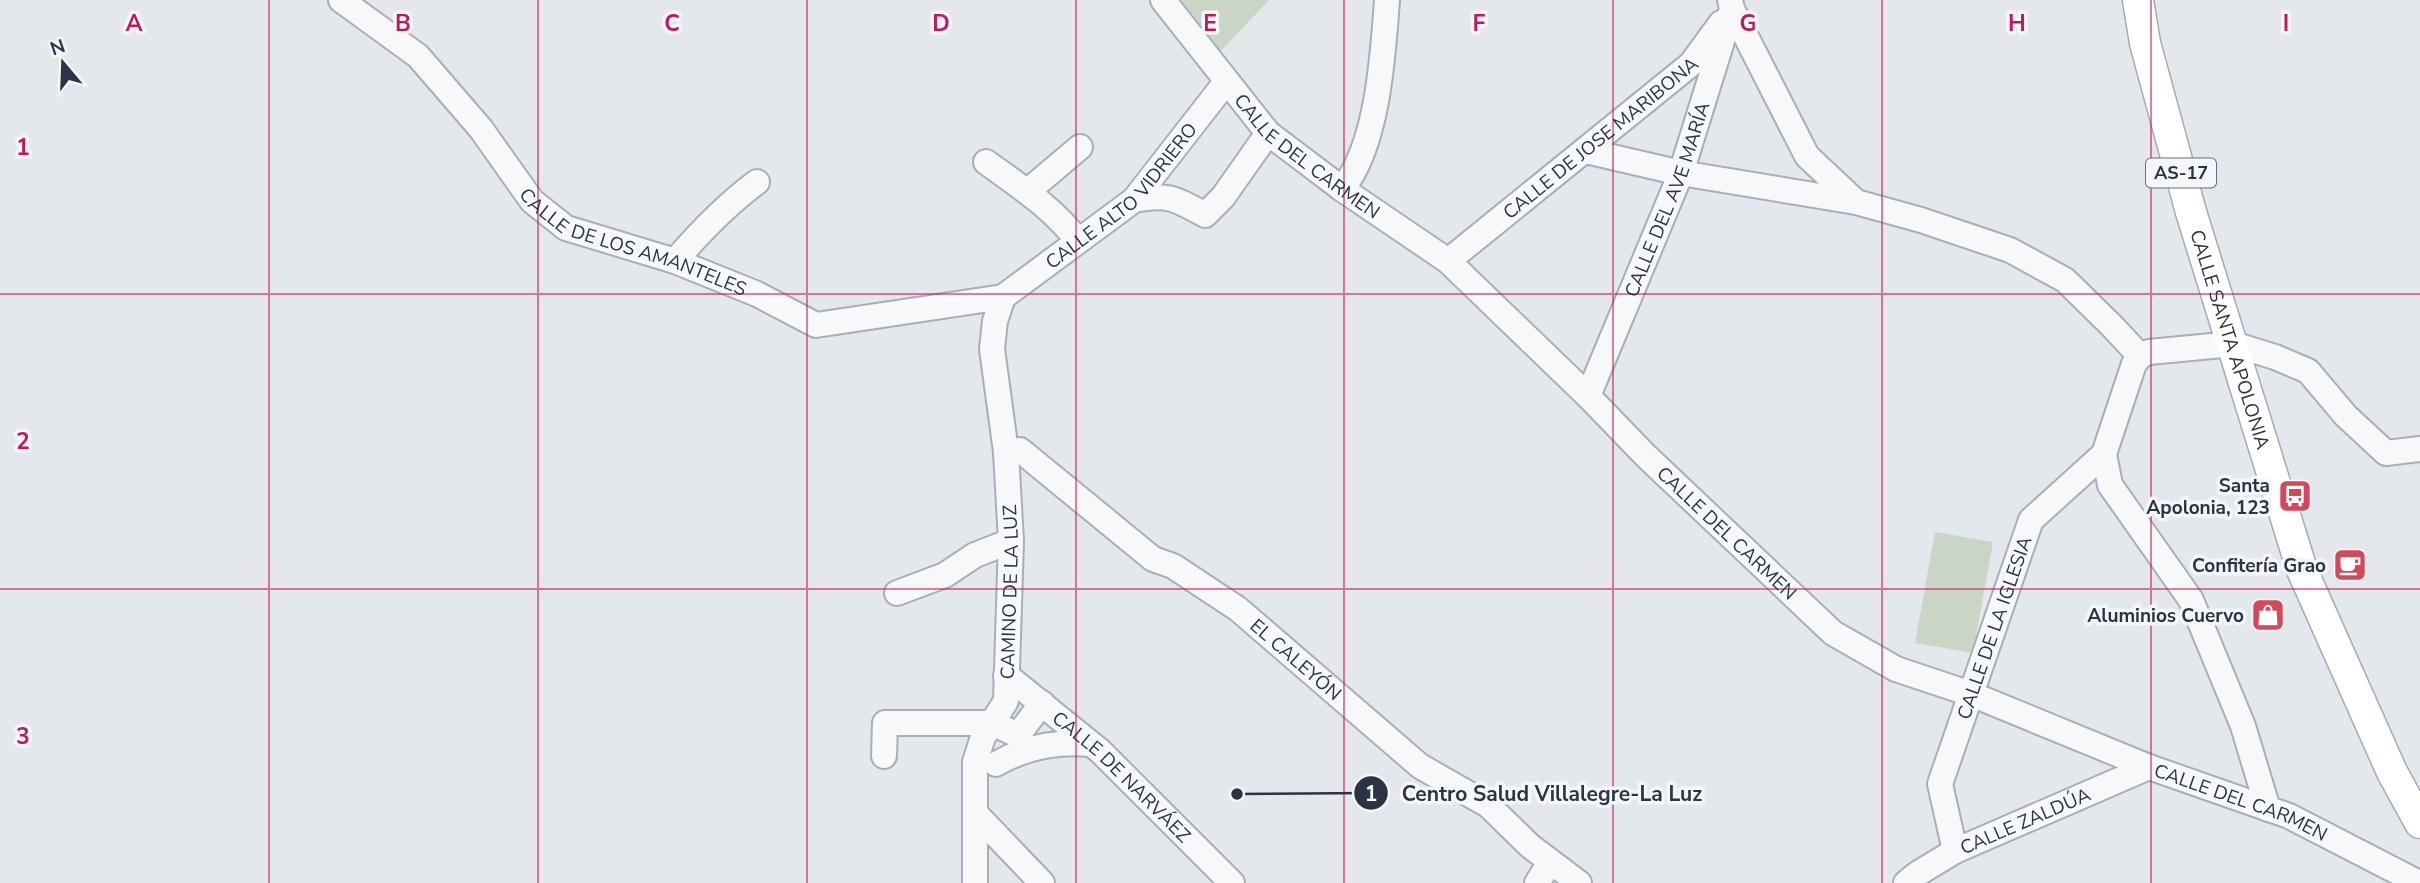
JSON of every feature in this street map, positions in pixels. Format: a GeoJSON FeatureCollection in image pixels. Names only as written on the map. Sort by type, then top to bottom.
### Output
{"type":"FeatureCollection","features":[{"type":"Feature","properties":{"kind":"main road","name":"CALLE SANTA APOLONIA"},"geometry":{"type":"LineString","coordinates":[[2138,0],[2145,43],[2191,212],[2302,570],[2392,772],[2420,823]]}},
{"type":"Feature","properties":{"kind":"street","name":"CALLE DE LOS AMANTELES"},"geometry":{"type":"LineString","coordinates":[[341,0],[418,56],[481,129],[532,201],[566,228],[675,261],[757,294],[816,324],[1003,297]]}},
{"type":"Feature","properties":{"kind":"street","name":"CALLE DEL CARMEN"},"geometry":{"type":"LineString","coordinates":[[1163,0],[1268,132],[1342,188],[1448,261],[1646,456],[1833,633],[1896,669],[1971,694],[2149,767],[2289,816],[2418,879]]}},
{"type":"Feature","properties":{"kind":"street"},"geometry":{"type":"LineString","coordinates":[[1342,188],[1354,174],[1364,151],[1382,66],[1387,0]]}},
{"type":"Feature","properties":{"kind":"street"},"geometry":{"type":"LineString","coordinates":[[1733,3],[1807,156],[1856,202]]}},
{"type":"Feature","properties":{"kind":"street","name":"CALLE DE JOSE MARIBONA"},"geometry":{"type":"LineString","coordinates":[[1448,261],[1691,64],[1733,3]]}},
{"type":"Feature","properties":{"kind":"street","name":"CALLE DEL AVE MARÍA"},"geometry":{"type":"LineString","coordinates":[[1588,396],[1681,173],[1733,3]]}},
{"type":"Feature","properties":{"kind":"street","name":"CALLE ALTO VIDRIERO"},"geometry":{"type":"LineString","coordinates":[[1003,297],[1134,200],[1226,82]]}},
{"type":"Feature","properties":{"kind":"street"},"geometry":{"type":"LineString","coordinates":[[1134,200],[1157,195],[1177,199],[1205,215],[1223,197],[1268,132]]}},
{"type":"Feature","properties":{"kind":"street"},"geometry":{"type":"LineString","coordinates":[[1028,191],[1080,147]]}},
{"type":"Feature","properties":{"kind":"street"},"geometry":{"type":"LineString","coordinates":[[1586,151],[1681,173],[1856,202],[1921,220],[2010,250],[2065,281],[2140,356]]}},
{"type":"Feature","properties":{"kind":"street"},"geometry":{"type":"LineString","coordinates":[[986,162],[1028,191],[1078,242]]}},
{"type":"Feature","properties":{"kind":"street"},"geometry":{"type":"LineString","coordinates":[[675,261],[704,228],[757,182]]}},
{"type":"Feature","properties":{"kind":"street","name":"CAMINO DE LA LUZ"},"geometry":{"type":"LineString","coordinates":[[975,883],[975,762],[987,730],[1006,701],[1011,541],[1006,452],[992,349],[995,321],[1003,297]]}},
{"type":"Feature","properties":{"kind":"street"},"geometry":{"type":"LineString","coordinates":[[2269,809],[2243,726],[2191,600],[2110,485],[2105,454],[2134,364],[2140,356],[2149,352],[2233,344],[2308,371],[2346,416],[2386,453],[2420,449]]}},
{"type":"Feature","properties":{"kind":"street","name":"EL CALEYÓN"},"geometry":{"type":"LineString","coordinates":[[1006,452],[1020,450],[1153,559],[1173,566],[1238,610],[1420,766],[1488,804],[1530,846],[1543,873],[1579,883]]}},
{"type":"Feature","properties":{"kind":"street","name":"CALLE DE LA IGLESIA"},"geometry":{"type":"LineString","coordinates":[[1955,851],[1940,784],[2031,520],[2105,454]]}},
{"type":"Feature","properties":{"kind":"street"},"geometry":{"type":"LineString","coordinates":[[897,593],[945,575],[975,555],[1011,541]]}},
{"type":"Feature","properties":{"kind":"street","name":"CALLE DE NARVÁEZ"},"geometry":{"type":"LineString","coordinates":[[1006,675],[1100,751],[1232,883]]}},
{"type":"Feature","properties":{"kind":"street"},"geometry":{"type":"LineString","coordinates":[[1042,703],[996,764],[975,804],[1042,883]]}},
{"type":"Feature","properties":{"kind":"street"},"geometry":{"type":"LineString","coordinates":[[884,756],[885,723],[1018,734]]}},
{"type":"Feature","properties":{"kind":"street"},"geometry":{"type":"LineString","coordinates":[[903,735],[987,730]]}},
{"type":"Feature","properties":{"kind":"street"},"geometry":{"type":"LineString","coordinates":[[996,764],[1016,752],[1050,744],[1090,744]]}},
{"type":"Feature","properties":{"kind":"street","name":"CALLE ZALDÚA"},"geometry":{"type":"LineString","coordinates":[[1906,883],[1955,851],[2149,767]]}},
{"type":"Feature","properties":{"kind":"green space"},"geometry":{"type":"Polygon","coordinates":[[[1181,0],[1269,0],[1221,51],[1181,0]]]}},
{"type":"Feature","properties":{"kind":"green space"},"geometry":{"type":"Polygon","coordinates":[[[1935,532],[1993,542],[1973,653],[1915,643],[1935,532]]]}},
{"type":"Feature","properties":{"kind":"place","name":"Santa Apolonia, 123"},"geometry":{"type":"Point","coordinates":[2295,496]}},
{"type":"Feature","properties":{"kind":"place","name":"Confitería Grao"},"geometry":{"type":"Point","coordinates":[2350,565]}},
{"type":"Feature","properties":{"kind":"place","name":"Aluminios Cuervo"},"geometry":{"type":"Point","coordinates":[2268,615]}},
{"type":"Feature","properties":{"kind":"place","name":"Centro Salud Villalegre-La Luz"},"geometry":{"type":"Point","coordinates":[1237,794]}}]}
